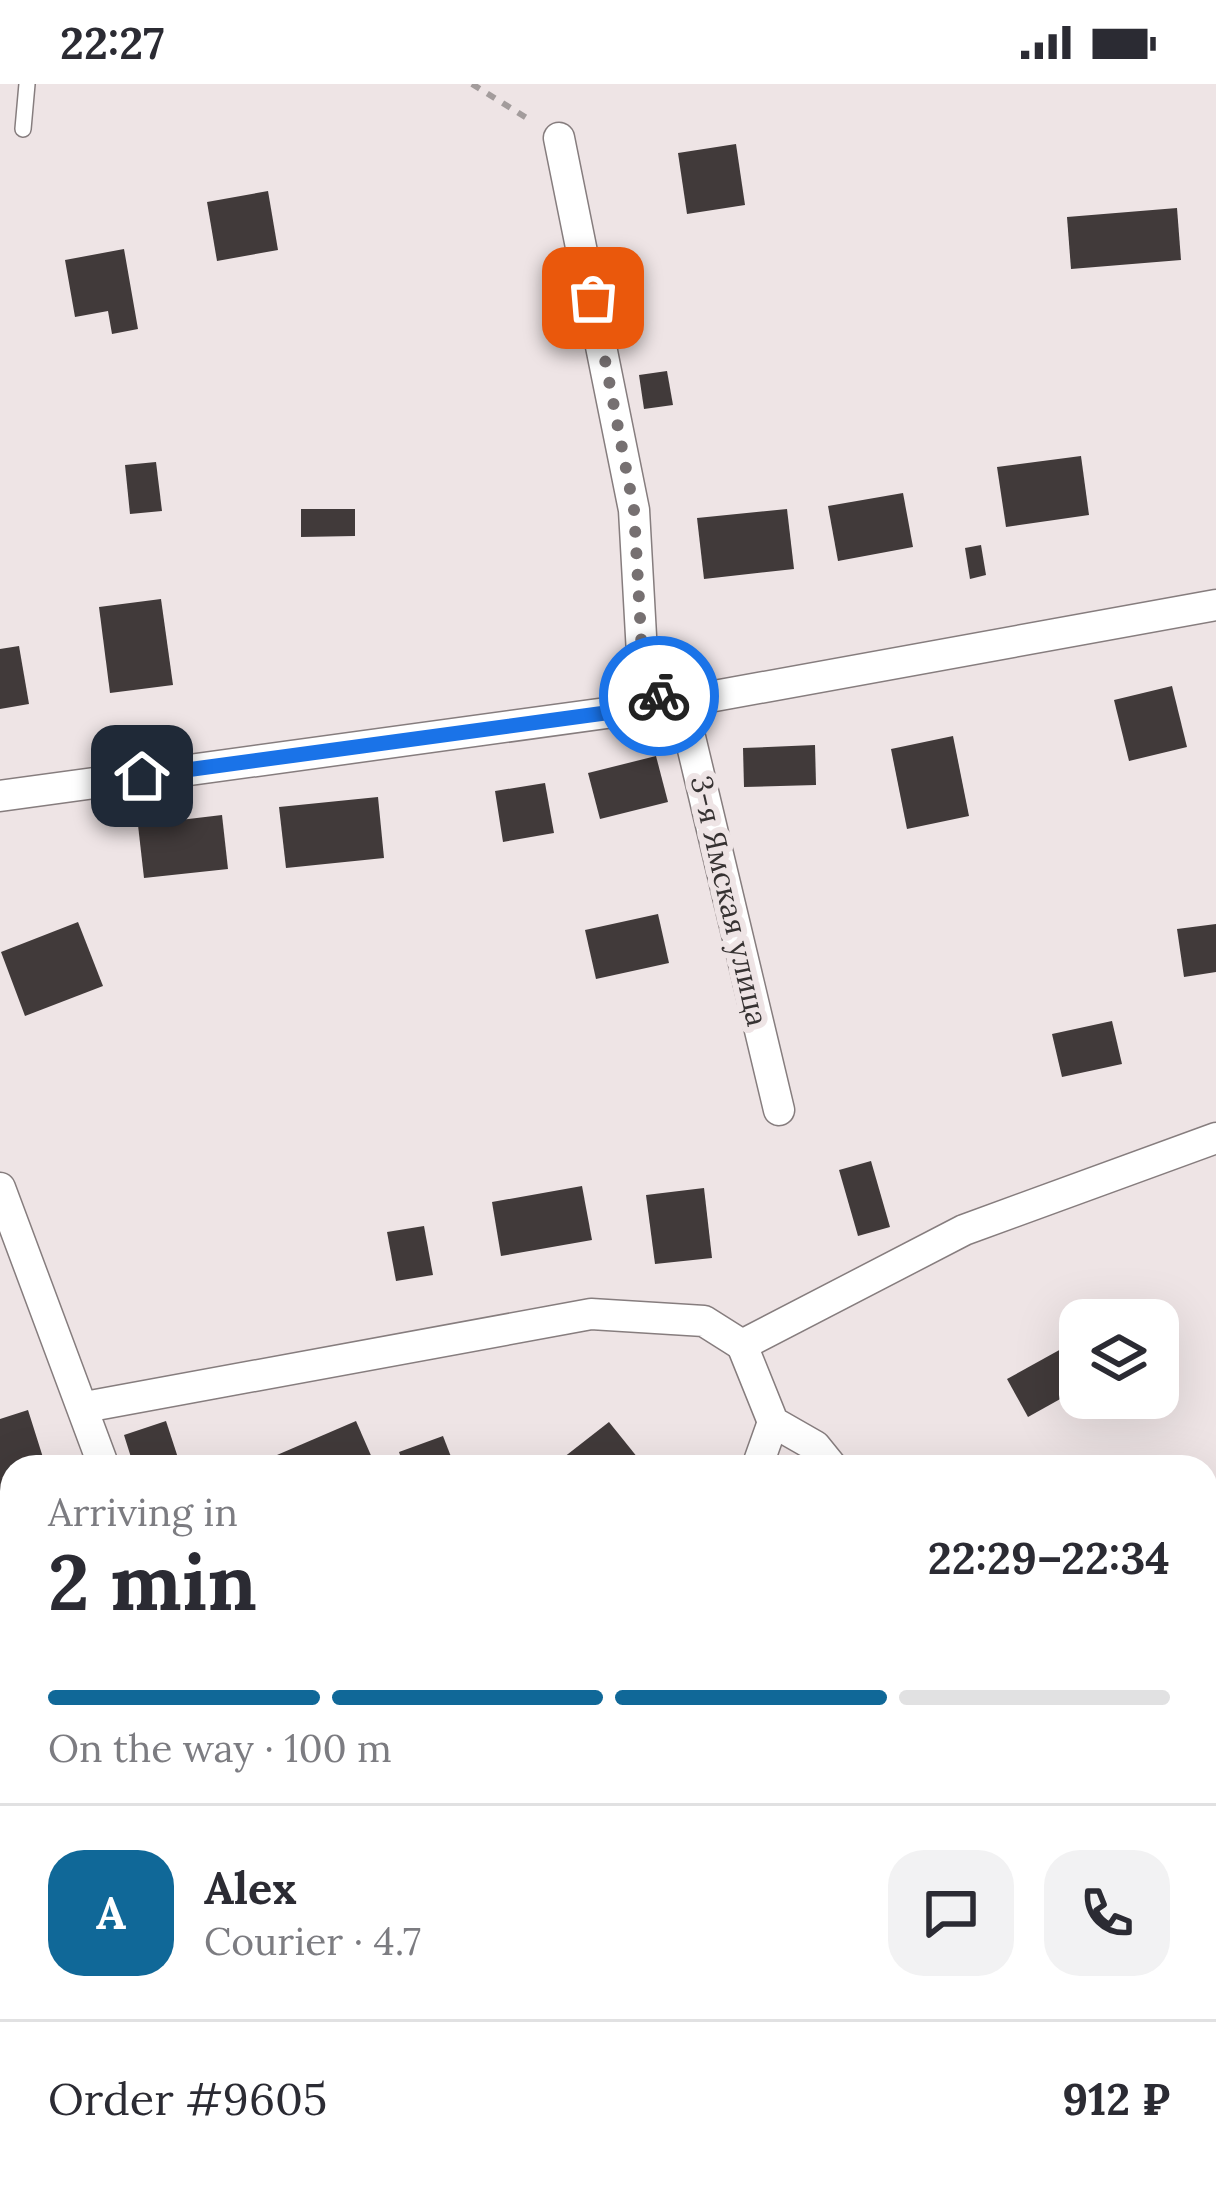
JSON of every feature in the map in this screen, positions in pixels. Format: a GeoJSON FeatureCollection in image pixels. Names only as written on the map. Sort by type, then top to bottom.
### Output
{"type":"FeatureCollection","features":[{"type":"Feature","properties":{"kind":"street","name":"3-я Ямская улица"},"geometry":{"type":"LineString","coordinates":[[559,138],[634,510],[643,671],[690,737],[779,1110]]}},
{"type":"Feature","properties":{"kind":"street"},"geometry":{"type":"LineString","coordinates":[[0,796],[664,705],[1216,605]]}},
{"type":"Feature","properties":{"kind":"street"},"geometry":{"type":"LineString","coordinates":[[742,1345],[964,1230],[1216,1138]]}},
{"type":"Feature","properties":{"kind":"street"},"geometry":{"type":"LineString","coordinates":[[0,1188],[100,1455]]}},
{"type":"Feature","properties":{"kind":"street"},"geometry":{"type":"LineString","coordinates":[[85,1407],[591,1314],[704,1322],[742,1345],[773,1422],[822,1455]]}},
{"type":"Feature","properties":{"kind":"street"},"geometry":{"type":"LineString","coordinates":[[761,1455],[773,1422]]}},
{"type":"Feature","properties":{"kind":"lane"},"geometry":{"type":"LineString","coordinates":[[23,129],[27,84]]}},
{"type":"Feature","properties":{"kind":"path"},"geometry":{"type":"LineString","coordinates":[[472,84],[559,138]]}},
{"type":"Feature","properties":{"kind":"building"},"geometry":{"type":"Polygon","coordinates":[[[736,144],[745,205],[687,214],[678,153],[736,144]]]}},
{"type":"Feature","properties":{"kind":"building"},"geometry":{"type":"Polygon","coordinates":[[[268,191],[278,250],[217,261],[207,202],[268,191]]]}},
{"type":"Feature","properties":{"kind":"building"},"geometry":{"type":"Polygon","coordinates":[[[1177,208],[1181,260],[1071,269],[1067,217],[1177,208]]]}},
{"type":"Feature","properties":{"kind":"building"},"geometry":{"type":"Polygon","coordinates":[[[124,249],[138,329],[112,334],[108,311],[75,317],[65,260],[124,249]]]}},
{"type":"Feature","properties":{"kind":"building"},"geometry":{"type":"Polygon","coordinates":[[[667,371],[673,405],[644,409],[639,375],[667,371]]]}},
{"type":"Feature","properties":{"kind":"building"},"geometry":{"type":"Polygon","coordinates":[[[1081,456],[1089,515],[1006,527],[997,467],[1081,456]]]}},
{"type":"Feature","properties":{"kind":"building"},"geometry":{"type":"Polygon","coordinates":[[[156,462],[162,511],[130,514],[125,465],[156,462]]]}},
{"type":"Feature","properties":{"kind":"building"},"geometry":{"type":"Polygon","coordinates":[[[903,493],[913,547],[838,561],[828,506],[903,493]]]}},
{"type":"Feature","properties":{"kind":"building"},"geometry":{"type":"Polygon","coordinates":[[[301,509],[355,509],[355,536],[301,537],[301,509]]]}},
{"type":"Feature","properties":{"kind":"building"},"geometry":{"type":"Polygon","coordinates":[[[787,509],[794,569],[704,579],[697,518],[787,509]]]}},
{"type":"Feature","properties":{"kind":"building"},"geometry":{"type":"Polygon","coordinates":[[[981,545],[986,575],[970,579],[965,548],[981,545]]]}},
{"type":"Feature","properties":{"kind":"building"},"geometry":{"type":"Polygon","coordinates":[[[161,599],[173,685],[110,693],[99,607],[161,599]]]}},
{"type":"Feature","properties":{"kind":"building"},"geometry":{"type":"Polygon","coordinates":[[[19,646],[29,704],[0,709],[0,649],[19,646]]]}},
{"type":"Feature","properties":{"kind":"building"},"geometry":{"type":"Polygon","coordinates":[[[1172,686],[1187,747],[1129,761],[1114,700],[1172,686]]]}},
{"type":"Feature","properties":{"kind":"building"},"geometry":{"type":"Polygon","coordinates":[[[953,736],[969,816],[907,829],[891,749],[953,736]]]}},
{"type":"Feature","properties":{"kind":"building"},"geometry":{"type":"Polygon","coordinates":[[[815,745],[816,785],[744,787],[743,748],[815,745]]]}},
{"type":"Feature","properties":{"kind":"building"},"geometry":{"type":"Polygon","coordinates":[[[656,756],[668,802],[600,819],[588,773],[656,756]]]}},
{"type":"Feature","properties":{"kind":"building"},"geometry":{"type":"Polygon","coordinates":[[[545,783],[554,833],[503,842],[495,791],[545,783]]]}},
{"type":"Feature","properties":{"kind":"building"},"geometry":{"type":"Polygon","coordinates":[[[378,797],[384,858],[286,868],[279,807],[378,797]]]}},
{"type":"Feature","properties":{"kind":"building"},"geometry":{"type":"Polygon","coordinates":[[[222,815],[228,869],[144,878],[138,825],[222,815]]]}},
{"type":"Feature","properties":{"kind":"building"},"geometry":{"type":"Polygon","coordinates":[[[658,914],[669,963],[596,979],[585,930],[658,914]]]}},
{"type":"Feature","properties":{"kind":"building"},"geometry":{"type":"Polygon","coordinates":[[[78,922],[103,986],[25,1016],[1,952],[78,922]]]}},
{"type":"Feature","properties":{"kind":"building"},"geometry":{"type":"Polygon","coordinates":[[[1216,924],[1216,972],[1184,977],[1177,929],[1216,924]]]}},
{"type":"Feature","properties":{"kind":"building"},"geometry":{"type":"Polygon","coordinates":[[[1112,1021],[1122,1064],[1062,1077],[1052,1034],[1112,1021]]]}},
{"type":"Feature","properties":{"kind":"building"},"geometry":{"type":"Polygon","coordinates":[[[871,1161],[890,1227],[858,1236],[839,1170],[871,1161]]]}},
{"type":"Feature","properties":{"kind":"building"},"geometry":{"type":"Polygon","coordinates":[[[582,1186],[592,1240],[501,1256],[492,1202],[582,1186]]]}},
{"type":"Feature","properties":{"kind":"building"},"geometry":{"type":"Polygon","coordinates":[[[704,1188],[712,1258],[655,1264],[646,1195],[704,1188]]]}},
{"type":"Feature","properties":{"kind":"building"},"geometry":{"type":"Polygon","coordinates":[[[424,1226],[433,1275],[396,1281],[387,1232],[424,1226]]]}},
{"type":"Feature","properties":{"kind":"building"},"geometry":{"type":"Polygon","coordinates":[[[1059,1350],[1059,1400],[1028,1417],[1007,1379],[1059,1350]]]}},
{"type":"Feature","properties":{"kind":"building"},"geometry":{"type":"Polygon","coordinates":[[[28,1410],[42,1455],[0,1455],[0,1419],[28,1410]]]}},
{"type":"Feature","properties":{"kind":"building"},"geometry":{"type":"Polygon","coordinates":[[[166,1421],[177,1455],[130,1455],[124,1435],[166,1421]]]}},
{"type":"Feature","properties":{"kind":"building"},"geometry":{"type":"Polygon","coordinates":[[[356,1421],[371,1455],[277,1455],[356,1421]]]}},
{"type":"Feature","properties":{"kind":"building"},"geometry":{"type":"Polygon","coordinates":[[[609,1422],[636,1455],[567,1455],[609,1422]]]}},
{"type":"Feature","properties":{"kind":"building"},"geometry":{"type":"Polygon","coordinates":[[[443,1436],[450,1455],[400,1455],[443,1436]]]}},
{"type":"Feature","properties":{"kind":"way so far"},"geometry":{"type":"LineString","coordinates":[[593,298],[634,510],[643,671],[659,696]]}},
{"type":"Feature","properties":{"kind":"route"},"geometry":{"type":"LineString","coordinates":[[142,776],[664,705],[659,696]]}}]}
